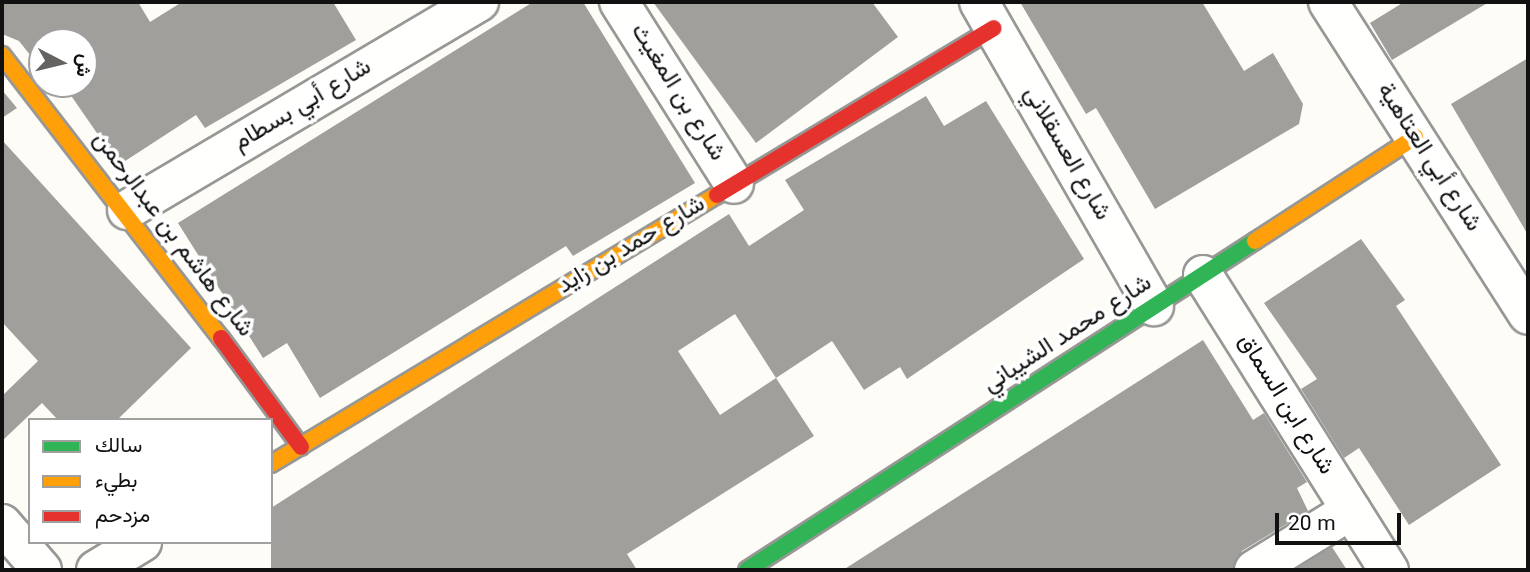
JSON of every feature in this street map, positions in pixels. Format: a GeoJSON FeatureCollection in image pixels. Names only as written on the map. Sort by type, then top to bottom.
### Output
{"type":"FeatureCollection","features":[{"type":"Feature","properties":{"kind":"street","name":"شارع أبي بسطام"},"geometry":{"type":"LineString","coordinates":[[127,209],[478,2]]}},
{"type":"Feature","properties":{"kind":"street","name":"شارع بن المغيث"},"geometry":{"type":"LineString","coordinates":[[620,2],[734,184]]}},
{"type":"Feature","properties":{"kind":"street","name":"شارع أبي العتاهية"},"geometry":{"type":"LineString","coordinates":[[1328,2],[1528,315]]}},
{"type":"Feature","properties":{"kind":"street","name":"شارع حمد بن زايد"},"geometry":{"type":"LineString","coordinates":[[273,463],[734,184],[986,15]]}},
{"type":"Feature","properties":{"kind":"street","name":"شارع العسقلاني"},"geometry":{"type":"LineString","coordinates":[[986,15],[1154,306]]}},
{"type":"Feature","properties":{"kind":"street","name":"شارع هاشم بن عبدالرحمن"},"geometry":{"type":"LineString","coordinates":[[2,55],[127,209],[301,447]]}},
{"type":"Feature","properties":{"kind":"street","name":"شارع محمد الشيباني"},"geometry":{"type":"LineString","coordinates":[[747,570],[1415,137]]}},
{"type":"Feature","properties":{"kind":"street","name":"شارع ابن السماق"},"geometry":{"type":"LineString","coordinates":[[1203,275],[1389,570]]}},
{"type":"Feature","properties":{"kind":"street"},"geometry":{"type":"LineString","coordinates":[[1254,570],[1351,510]]}},
{"type":"Feature","properties":{"kind":"street"},"geometry":{"type":"LineString","coordinates":[[2,524],[42,570]]}},
{"type":"Feature","properties":{"kind":"street"},"geometry":{"type":"LineString","coordinates":[[96,570],[139,544]]}},
{"type":"Feature","properties":{"kind":"building"},"geometry":{"type":"Polygon","coordinates":[[[2,2],[138,2],[150,22],[182,2],[333,2],[356,40],[205,128],[196,115],[119,165],[73,98],[98,98],[98,28],[28,28],[28,52],[19,41],[2,34],[2,2]]]}},
{"type":"Feature","properties":{"kind":"building"},"geometry":{"type":"Polygon","coordinates":[[[533,2],[583,2],[695,183],[573,256],[566,246],[320,398],[287,343],[263,358],[178,223],[533,2]]]}},
{"type":"Feature","properties":{"kind":"building"},"geometry":{"type":"Polygon","coordinates":[[[653,2],[872,2],[898,37],[756,143],[653,2]]]}},
{"type":"Feature","properties":{"kind":"building"},"geometry":{"type":"Polygon","coordinates":[[[1020,2],[1202,2],[1244,71],[1273,53],[1303,104],[1299,124],[1155,209],[1096,108],[1086,114],[1020,2]]]}},
{"type":"Feature","properties":{"kind":"building"},"geometry":{"type":"Polygon","coordinates":[[[1404,2],[1489,2],[1392,60],[1370,23],[1404,2]]]}},
{"type":"Feature","properties":{"kind":"building"},"geometry":{"type":"Polygon","coordinates":[[[1528,58],[1528,235],[1451,104],[1528,58]]]}},
{"type":"Feature","properties":{"kind":"building"},"geometry":{"type":"Polygon","coordinates":[[[2,90],[17,108],[2,118],[2,90]]]}},
{"type":"Feature","properties":{"kind":"building"},"geometry":{"type":"Polygon","coordinates":[[[926,96],[944,126],[986,101],[1084,259],[907,379],[900,367],[864,390],[832,341],[776,378],[814,436],[627,554],[637,570],[271,570],[273,507],[729,214],[749,246],[804,210],[785,180],[926,96]],[[735,314],[678,351],[720,415],[776,378],[735,314]]]}},
{"type":"Feature","properties":{"kind":"building"},"geometry":{"type":"Polygon","coordinates":[[[2,140],[191,348],[119,418],[56,418],[42,403],[2,441],[2,396],[38,361],[2,322],[2,140]]]}},
{"type":"Feature","properties":{"kind":"building"},"geometry":{"type":"Polygon","coordinates":[[[1361,239],[1405,300],[1396,306],[1501,465],[1409,525],[1359,448],[1344,458],[1301,389],[1317,379],[1264,303],[1361,239]]]}},
{"type":"Feature","properties":{"kind":"building"},"geometry":{"type":"Polygon","coordinates":[[[1203,340],[1253,420],[1264,413],[1307,482],[1297,488],[1308,511],[1242,551],[1232,570],[843,570],[1203,340]]]}},
{"type":"Feature","properties":{"kind":"building"},"geometry":{"type":"Polygon","coordinates":[[[1332,547],[1347,570],[1295,570],[1332,547]]]}},
{"type":"Feature","properties":{"kind":"traffic: fast"},"geometry":{"type":"LineString","coordinates":[[747,570],[1255,241]]}},
{"type":"Feature","properties":{"kind":"traffic: slow"},"geometry":{"type":"LineString","coordinates":[[2,55],[221,338]]}},
{"type":"Feature","properties":{"kind":"traffic: slow"},"geometry":{"type":"LineString","coordinates":[[1255,241],[1415,137]]}},
{"type":"Feature","properties":{"kind":"traffic: slow"},"geometry":{"type":"LineString","coordinates":[[273,463],[717,195]]}},
{"type":"Feature","properties":{"kind":"traffic: jam"},"geometry":{"type":"LineString","coordinates":[[717,195],[994,28]]}},
{"type":"Feature","properties":{"kind":"traffic: jam"},"geometry":{"type":"LineString","coordinates":[[221,338],[301,447]]}}]}
